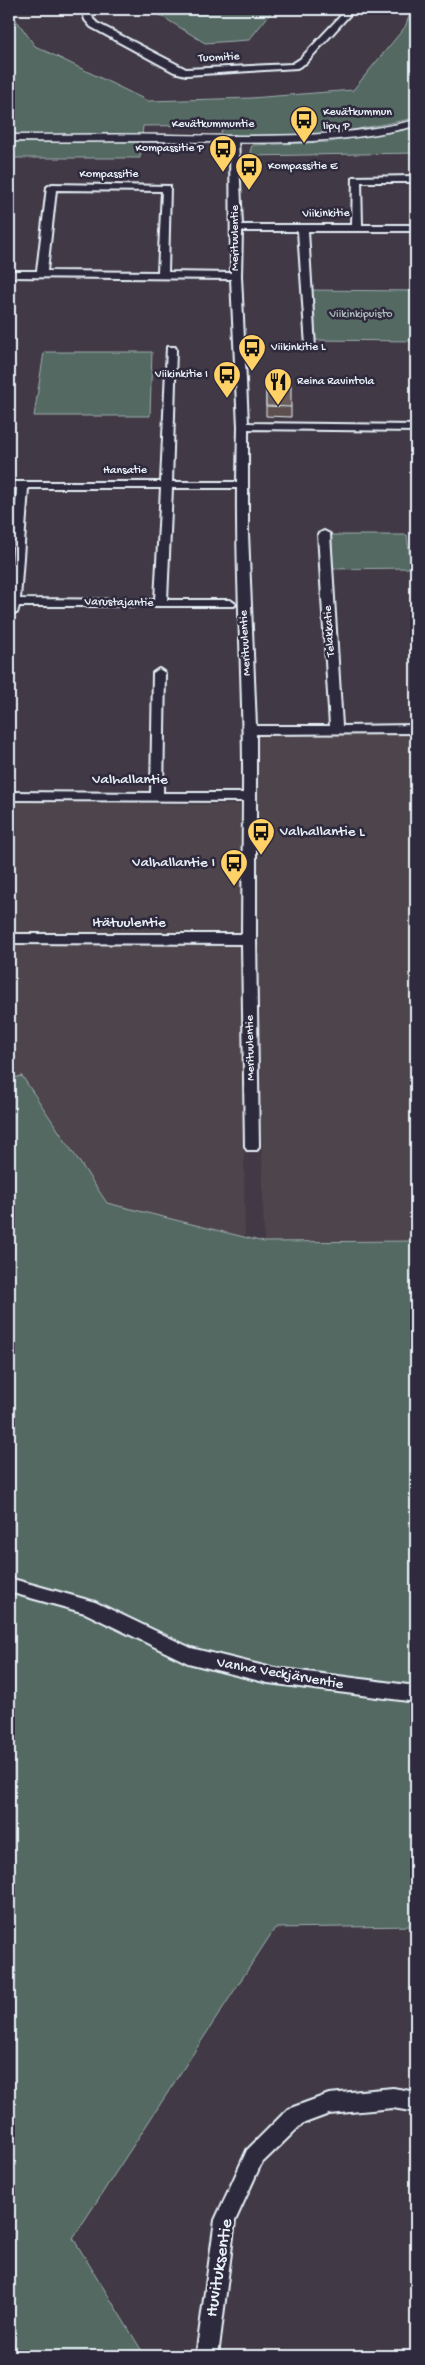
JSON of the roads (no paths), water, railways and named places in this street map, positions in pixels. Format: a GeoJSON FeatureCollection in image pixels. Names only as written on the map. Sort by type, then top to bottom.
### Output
{"type":"FeatureCollection","features":[{"type":"Feature","properties":{"kind":"street","name":"Tuomitie"},"geometry":{"type":"LineString","coordinates":[[86,9],[88,20],[94,26],[177,70],[198,73],[294,66],[303,61],[351,9]]}},
{"type":"Feature","properties":{"kind":"street","name":"Kevätkummuntie"},"geometry":{"type":"LineString","coordinates":[[9,138],[234,139],[344,135],[371,132],[416,122]]}},
{"type":"Feature","properties":{"kind":"street","name":"Merituulentie"},"geometry":{"type":"LineString","coordinates":[[234,139],[237,228],[236,276],[243,426],[242,485],[250,730],[249,939],[252,1146]]}},
{"type":"Feature","properties":{"kind":"street"},"geometry":{"type":"LineString","coordinates":[[357,228],[356,179],[416,179]]}},
{"type":"Feature","properties":{"kind":"street","name":"Kompassitie"},"geometry":{"type":"LineString","coordinates":[[42,274],[52,187],[167,188],[163,275]]}},
{"type":"Feature","properties":{"kind":"street","name":"Viikinkitie"},"geometry":{"type":"LineString","coordinates":[[237,228],[416,228]]}},
{"type":"Feature","properties":{"kind":"street"},"geometry":{"type":"LineString","coordinates":[[304,228],[311,346]]}},
{"type":"Feature","properties":{"kind":"street"},"geometry":{"type":"LineString","coordinates":[[9,274],[236,276]]}},
{"type":"Feature","properties":{"kind":"street"},"geometry":{"type":"LineString","coordinates":[[161,604],[171,349]]}},
{"type":"Feature","properties":{"kind":"street"},"geometry":{"type":"LineString","coordinates":[[243,426],[416,428]]}},
{"type":"Feature","properties":{"kind":"street","name":"Hansatie"},"geometry":{"type":"LineString","coordinates":[[9,485],[242,485]]}},
{"type":"Feature","properties":{"kind":"street"},"geometry":{"type":"LineString","coordinates":[[12,605],[23,485]]}},
{"type":"Feature","properties":{"kind":"street","name":"Telakkatie"},"geometry":{"type":"LineString","coordinates":[[324,534],[336,729]]}},
{"type":"Feature","properties":{"kind":"street","name":"Varustajantie"},"geometry":{"type":"LineString","coordinates":[[12,605],[230,604]]}},
{"type":"Feature","properties":{"kind":"street"},"geometry":{"type":"LineString","coordinates":[[157,796],[159,673]]}},
{"type":"Feature","properties":{"kind":"street"},"geometry":{"type":"LineString","coordinates":[[250,730],[416,729]]}},
{"type":"Feature","properties":{"kind":"street","name":"Valhallantie"},"geometry":{"type":"LineString","coordinates":[[9,796],[251,797]]}},
{"type":"Feature","properties":{"kind":"street","name":"Itätuulentie"},"geometry":{"type":"LineString","coordinates":[[9,939],[249,939]]}},
{"type":"Feature","properties":{"kind":"street","name":"Vanha Veckjärventie"},"geometry":{"type":"LineString","coordinates":[[9,1585],[89,1607],[188,1655],[268,1674],[398,1694],[416,1694]]}},
{"type":"Feature","properties":{"kind":"street","name":"Huvituksentie"},"geometry":{"type":"LineString","coordinates":[[207,2356],[225,2220],[254,2157],[295,2116],[329,2104],[393,2098],[416,2102]]}},
{"type":"Feature","properties":{"kind":"place","name":"Kevätkummun lipy P"},"geometry":{"type":"Point","coordinates":[304,144]}},
{"type":"Feature","properties":{"kind":"place","name":"Kompassitie P"},"geometry":{"type":"Point","coordinates":[223,173]}},
{"type":"Feature","properties":{"kind":"place","name":"Kompassitie E"},"geometry":{"type":"Point","coordinates":[249,191]}},
{"type":"Feature","properties":{"kind":"place","name":"Viikinkitie L"},"geometry":{"type":"Point","coordinates":[252,372]}},
{"type":"Feature","properties":{"kind":"place","name":"Viikinkitie I"},"geometry":{"type":"Point","coordinates":[227,399]}},
{"type":"Feature","properties":{"kind":"place","name":"Reina Ravintola"},"geometry":{"type":"Point","coordinates":[278,406]}},
{"type":"Feature","properties":{"kind":"place","name":"Valhallantie L"},"geometry":{"type":"Point","coordinates":[261,856]}},
{"type":"Feature","properties":{"kind":"place","name":"Valhallantie I"},"geometry":{"type":"Point","coordinates":[234,887]}},
{"type":"Feature","properties":{"kind":"park label","name":"Viikinkipuisto"},"geometry":{"type":"Point","coordinates":[361,315]}}]}
